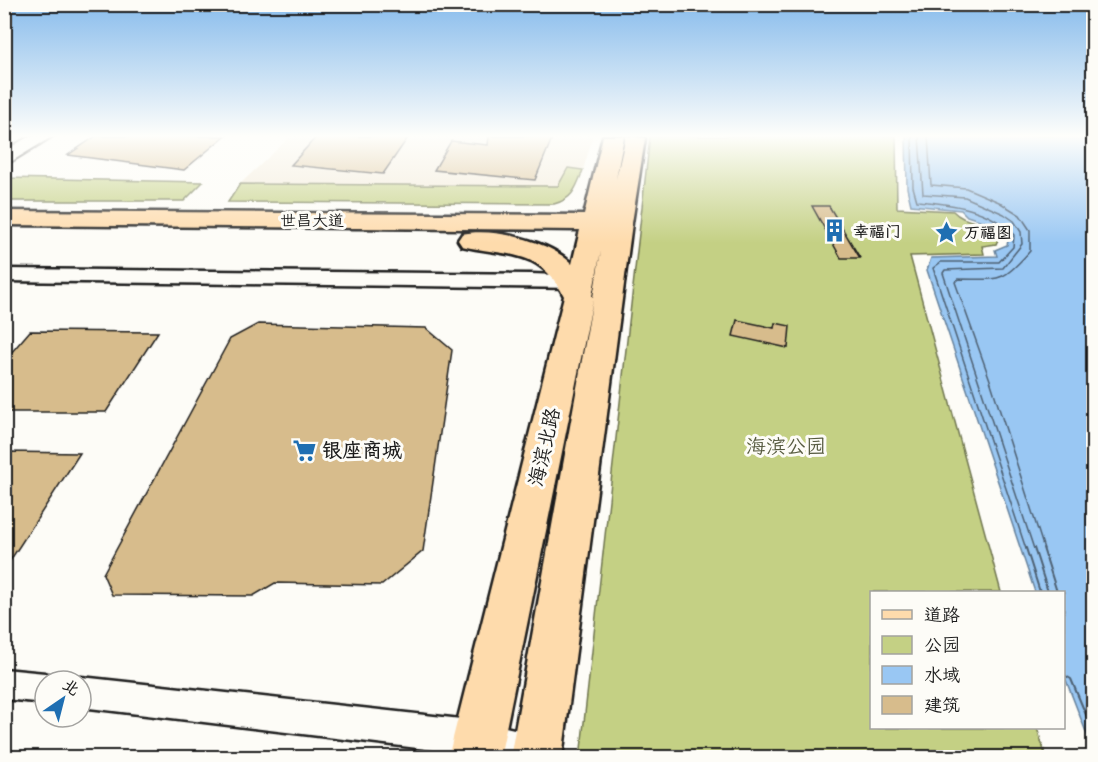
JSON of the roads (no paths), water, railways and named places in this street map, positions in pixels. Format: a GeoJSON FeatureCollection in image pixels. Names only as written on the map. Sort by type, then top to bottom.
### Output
{"type":"FeatureCollection","features":[{"type":"Feature","properties":{"kind":"main road","name":"海滨北路"},"geometry":{"type":"LineString","coordinates":[[477,747],[578,287],[605,232],[624,172]]}},
{"type":"Feature","properties":{"kind":"main road"},"geometry":{"type":"LineString","coordinates":[[475,230],[574,210],[585,204],[605,174]]}},
{"type":"Feature","properties":{"kind":"main road","name":"海滨北路"},"geometry":{"type":"LineString","coordinates":[[536,753],[605,232],[605,174]]}},
{"type":"Feature","properties":{"kind":"main road","name":"世昌大道"},"geometry":{"type":"LineString","coordinates":[[4,218],[605,232]]}},
{"type":"Feature","properties":{"kind":"main road"},"geometry":{"type":"LineString","coordinates":[[475,230],[540,251],[578,287]]}},
{"type":"Feature","properties":{"kind":"main road","name":"世昌大道"},"geometry":{"type":"LineString","coordinates":[[4,236],[475,230]]}},
{"type":"Feature","properties":{"kind":"street"},"geometry":{"type":"LineString","coordinates":[[4,275],[578,287]]}},
{"type":"Feature","properties":{"kind":"street"},"geometry":{"type":"LineString","coordinates":[[4,684],[33,687]]}},
{"type":"Feature","properties":{"kind":"street"},"geometry":{"type":"LineString","coordinates":[[93,695],[536,753]]}},
{"type":"Feature","properties":{"kind":"water"},"geometry":{"type":"Polygon","coordinates":[[[907,172],[1093,172],[1093,750],[1065,678],[1065,591],[1035,591],[927,270],[931,258],[997,256],[995,250],[1007,245],[1009,237],[998,226],[967,216],[961,210],[911,205],[907,172]]]}},
{"type":"Feature","properties":{"kind":"place","name":"幸福门"},"geometry":{"type":"Point","coordinates":[835,231]}},
{"type":"Feature","properties":{"kind":"place","name":"万福图"},"geometry":{"type":"Point","coordinates":[946,232]}},
{"type":"Feature","properties":{"kind":"place","name":"银座商城"},"geometry":{"type":"Point","coordinates":[304,450]}},
{"type":"Feature","properties":{"kind":"park label","name":"海滨公园"},"geometry":{"type":"Point","coordinates":[786,446]}}]}
